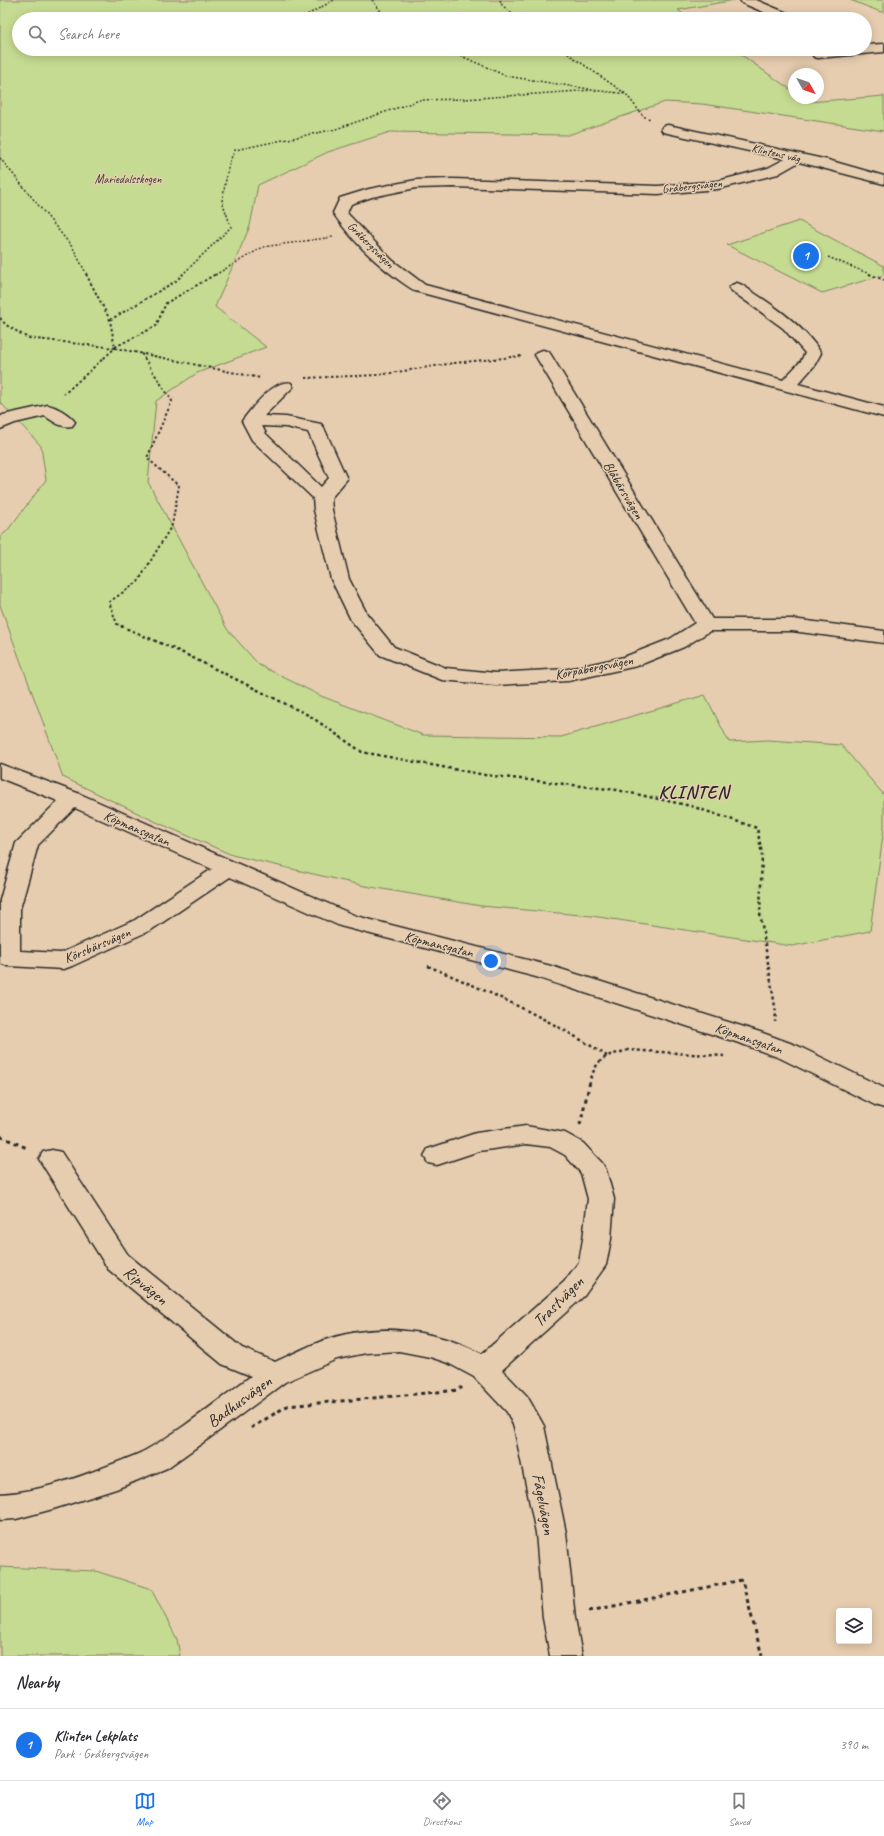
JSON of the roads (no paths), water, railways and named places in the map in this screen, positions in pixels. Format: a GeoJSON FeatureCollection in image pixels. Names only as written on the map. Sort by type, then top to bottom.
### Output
{"type":"FeatureCollection","features":[{"type":"Feature","properties":{"kind":"street"},"geometry":{"type":"LineString","coordinates":[[749,1],[774,12]]}},
{"type":"Feature","properties":{"kind":"street"},"geometry":{"type":"LineString","coordinates":[[872,49],[884,48]]}},
{"type":"Feature","properties":{"kind":"street","name":"Klintens väg"},"geometry":{"type":"LineString","coordinates":[[668,129],[828,164],[884,180]]}},
{"type":"Feature","properties":{"kind":"street","name":"Gråbergsvägen"},"geometry":{"type":"LineString","coordinates":[[796,158],[773,171],[718,185],[658,190],[453,183],[416,184],[369,193],[345,202],[340,213],[357,234],[406,279],[420,288],[884,412]]}},
{"type":"Feature","properties":{"kind":"street"},"geometry":{"type":"LineString","coordinates":[[737,288],[776,315],[799,334],[813,353],[808,363],[787,386]]}},
{"type":"Feature","properties":{"kind":"street","name":"Blåbärsvägen"},"geometry":{"type":"LineString","coordinates":[[543,355],[706,625]]}},
{"type":"Feature","properties":{"kind":"street"},"geometry":{"type":"LineString","coordinates":[[251,421],[265,404],[285,387]]}},
{"type":"Feature","properties":{"kind":"street"},"geometry":{"type":"LineString","coordinates":[[0,424],[9,419],[48,410],[66,422]]}},
{"type":"Feature","properties":{"kind":"street"},"geometry":{"type":"LineString","coordinates":[[251,421],[286,422],[316,428],[338,479],[322,497],[258,436],[251,421]]}},
{"type":"Feature","properties":{"kind":"street","name":"Korpabergsvägen"},"geometry":{"type":"LineString","coordinates":[[322,497],[323,510],[340,579],[358,616],[387,652],[442,674],[496,679],[568,674],[630,662],[677,644],[706,625]]}},
{"type":"Feature","properties":{"kind":"street"},"geometry":{"type":"LineString","coordinates":[[706,625],[792,625],[884,637]]}},
{"type":"Feature","properties":{"kind":"street","name":"Köpmansgatan"},"geometry":{"type":"LineString","coordinates":[[0,770],[229,868],[281,893],[348,921],[542,971],[773,1046],[789,1052],[884,1099]]}},
{"type":"Feature","properties":{"kind":"street","name":"Körsbärsvägen"},"geometry":{"type":"LineString","coordinates":[[72,800],[26,843],[9,909],[8,958],[64,961],[143,925],[229,868]]}},
{"type":"Feature","properties":{"kind":"street","name":"Trastvägen"},"geometry":{"type":"LineString","coordinates":[[437,1156],[476,1142],[526,1135],[556,1138],[574,1149],[593,1170],[600,1199],[597,1238],[592,1265],[574,1289],[484,1369]]}},
{"type":"Feature","properties":{"kind":"street","name":"Ripvägen"},"geometry":{"type":"LineString","coordinates":[[52,1159],[118,1262],[232,1356],[275,1374]]}},
{"type":"Feature","properties":{"kind":"street","name":"Badhusvägen"},"geometry":{"type":"LineString","coordinates":[[0,1507],[16,1506],[53,1497],[104,1480],[156,1459],[202,1428],[237,1400],[275,1374],[332,1349],[366,1342],[399,1340],[432,1346],[458,1355],[484,1369]]}},
{"type":"Feature","properties":{"kind":"street","name":"Fågelvägen"},"geometry":{"type":"LineString","coordinates":[[484,1369],[517,1404],[529,1426],[551,1533],[559,1618],[566,1656]]}},
{"type":"Feature","properties":{"kind":"place","name":"Klinten Lekplats"},"geometry":{"type":"Point","coordinates":[806,256]}},
{"type":"Feature","properties":{"kind":"district","name":"KLINTEN"},"geometry":{"type":"Point","coordinates":[694,792]}},
{"type":"Feature","properties":{"kind":"park label","name":"Mariedalsskogen"},"geometry":{"type":"Point","coordinates":[128,179]}}]}
